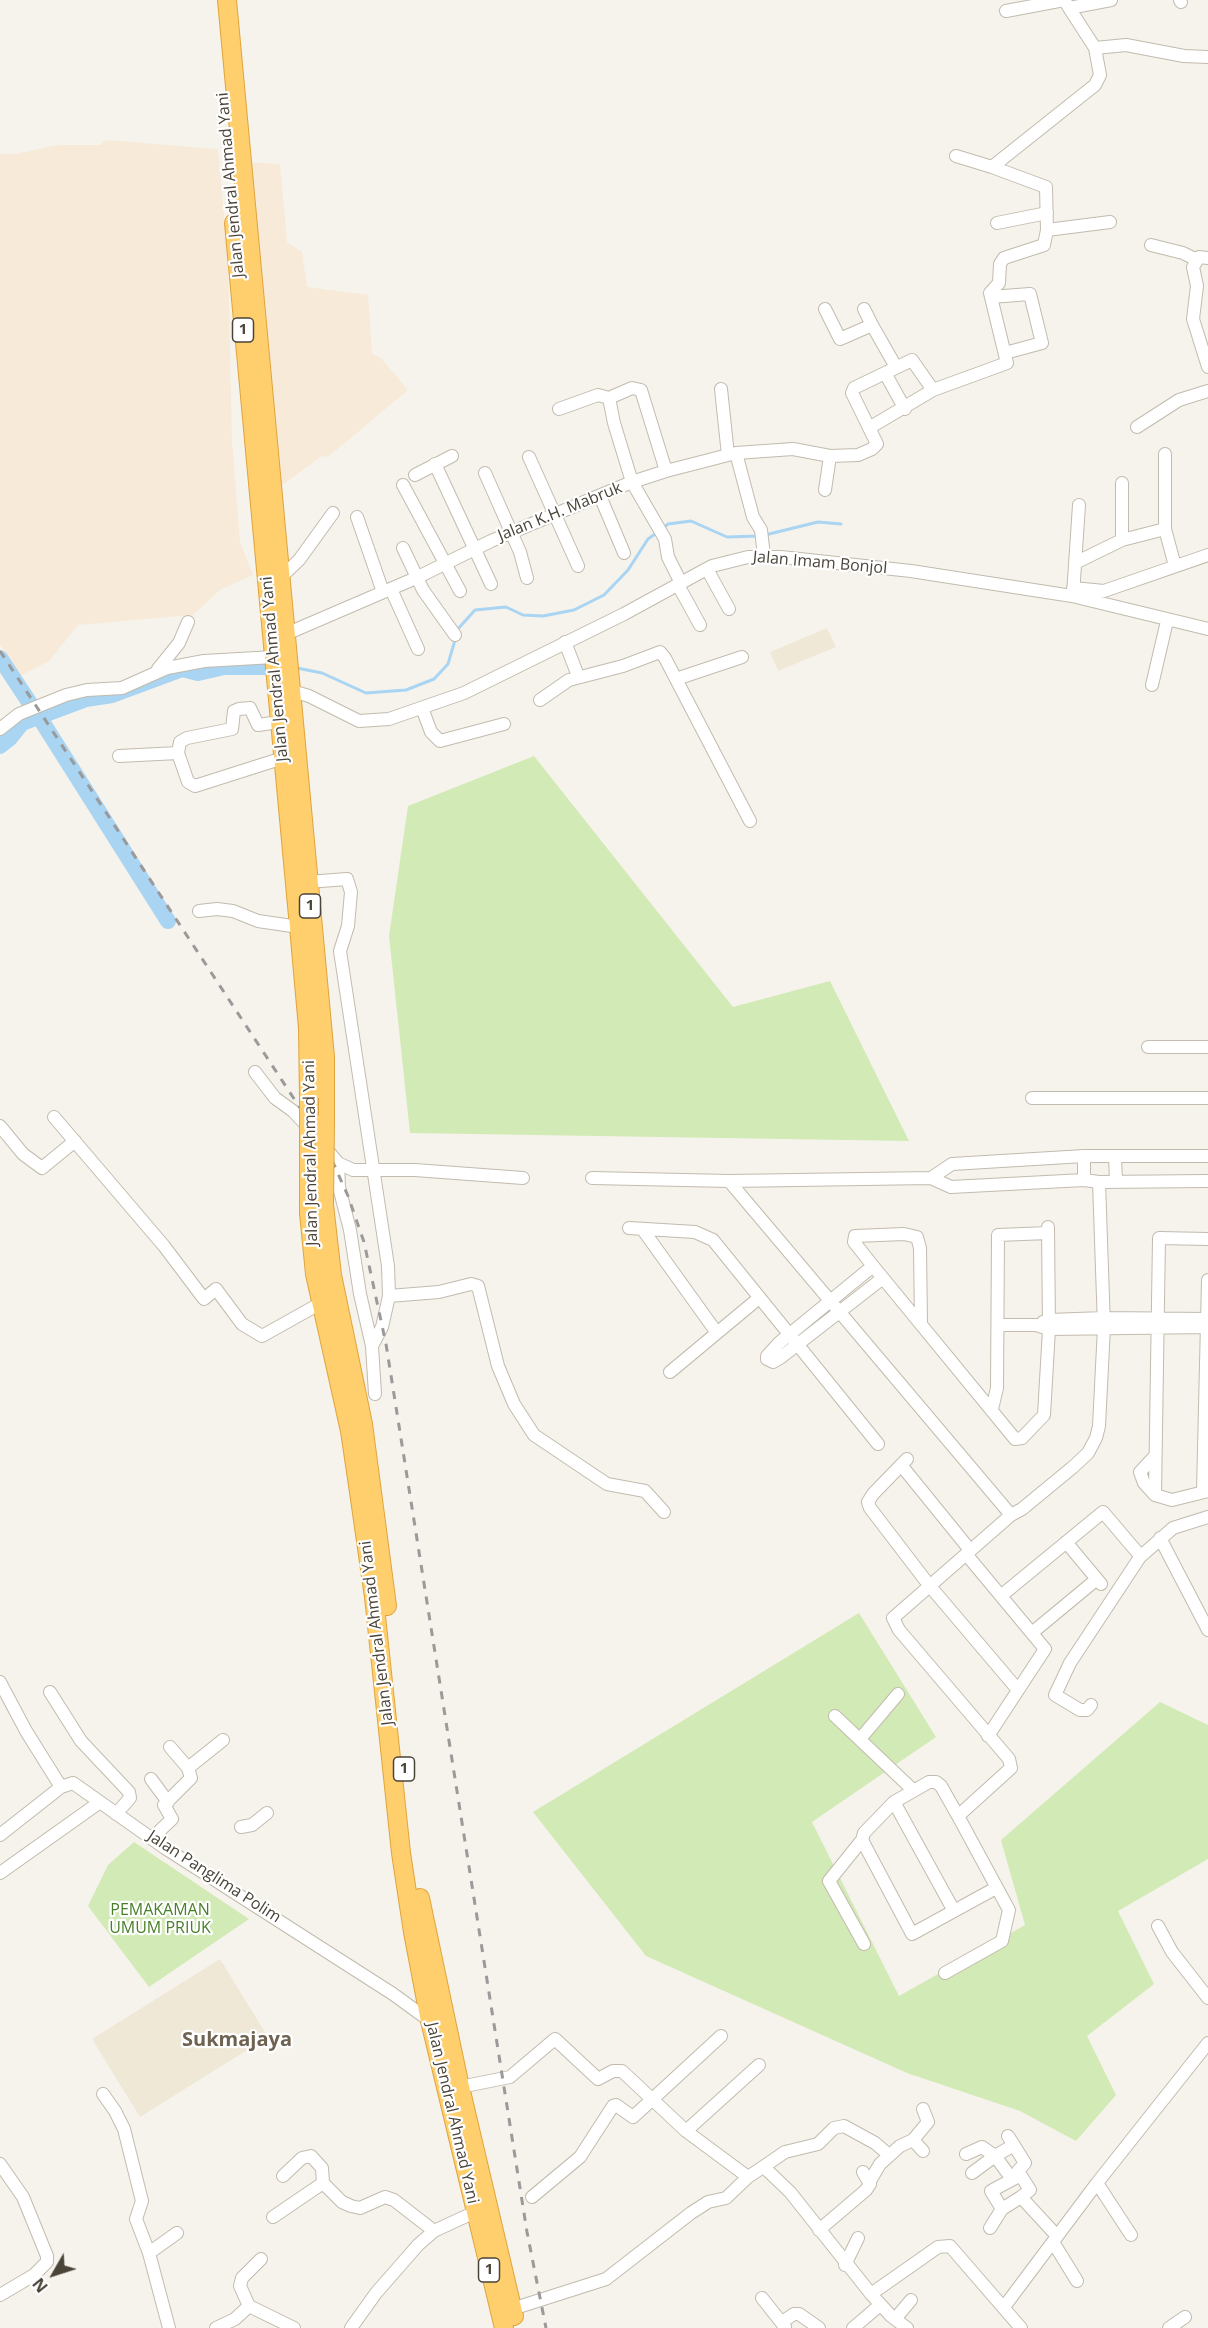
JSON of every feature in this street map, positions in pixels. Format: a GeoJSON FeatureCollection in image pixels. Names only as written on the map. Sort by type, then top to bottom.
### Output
{"type":"FeatureCollection","features":[{"type":"Feature","properties":{"kind":"highway","name":"Jalan Jendral Ahmad Yani"},"geometry":{"type":"LineString","coordinates":[[215,0],[280,664],[308,882],[325,1057],[324,1205],[332,1275],[363,1424],[384,1578],[411,1838],[420,1899],[460,2087],[516,2328]]}},
{"type":"Feature","properties":{"kind":"highway","name":"Jalan Jendral Ahmad Yani"},"geometry":{"type":"LineString","coordinates":[[227,0],[279,579],[279,722],[308,1028],[311,1241],[321,1303],[350,1431],[374,1597],[401,1853],[430,2021],[504,2328]]}},
{"type":"Feature","properties":{"kind":"street"},"geometry":{"type":"LineString","coordinates":[[1006,11],[1111,0]]}},
{"type":"Feature","properties":{"kind":"street"},"geometry":{"type":"LineString","coordinates":[[992,167],[1095,85],[1100,75],[1095,48],[1066,3]]}},
{"type":"Feature","properties":{"kind":"street"},"geometry":{"type":"LineString","coordinates":[[1095,48],[1126,45],[1184,56],[1208,57]]}},
{"type":"Feature","properties":{"kind":"street"},"geometry":{"type":"LineString","coordinates":[[933,390],[913,360],[852,391],[869,428],[905,409],[933,390],[1008,363],[991,290],[999,283],[1000,264],[1004,258],[1044,245],[1047,230],[1048,193],[1044,185],[956,156]]}},
{"type":"Feature","properties":{"kind":"street"},"geometry":{"type":"LineString","coordinates":[[997,223],[1047,213]]}},
{"type":"Feature","properties":{"kind":"street"},"geometry":{"type":"LineString","coordinates":[[1047,230],[1110,222]]}},
{"type":"Feature","properties":{"kind":"street"},"geometry":{"type":"LineString","coordinates":[[1151,245],[1202,259]]}},
{"type":"Feature","properties":{"kind":"street"},"geometry":{"type":"LineString","coordinates":[[1202,259],[1192,267],[1197,294],[1192,314],[1208,368]]}},
{"type":"Feature","properties":{"kind":"street"},"geometry":{"type":"LineString","coordinates":[[991,297],[1030,294],[1042,343],[1005,353]]}},
{"type":"Feature","properties":{"kind":"street"},"geometry":{"type":"LineString","coordinates":[[825,309],[840,339],[872,325]]}},
{"type":"Feature","properties":{"kind":"street"},"geometry":{"type":"LineString","coordinates":[[864,309],[891,370],[905,409]]}},
{"type":"Feature","properties":{"kind":"street"},"geometry":{"type":"LineString","coordinates":[[559,409],[598,395],[609,398],[632,388],[641,390],[666,471]]}},
{"type":"Feature","properties":{"kind":"street"},"geometry":{"type":"LineString","coordinates":[[721,389],[732,454],[753,517],[762,534],[764,556]]}},
{"type":"Feature","properties":{"kind":"street"},"geometry":{"type":"LineString","coordinates":[[1137,427],[1179,400],[1208,391]]}},
{"type":"Feature","properties":{"kind":"street"},"geometry":{"type":"LineString","coordinates":[[609,398],[632,482],[665,539],[668,557],[700,625]]}},
{"type":"Feature","properties":{"kind":"street","name":"Jalan K.H. Mabruk"},"geometry":{"type":"LineString","coordinates":[[280,664],[387,590],[511,532],[632,482],[732,454],[793,449],[830,456],[849,456],[872,449],[877,444],[869,428]]}},
{"type":"Feature","properties":{"kind":"street"},"geometry":{"type":"LineString","coordinates":[[1165,454],[1165,529],[1175,566]]}},
{"type":"Feature","properties":{"kind":"street"},"geometry":{"type":"LineString","coordinates":[[415,475],[452,456]]}},
{"type":"Feature","properties":{"kind":"street"},"geometry":{"type":"LineString","coordinates":[[825,490],[830,456]]}},
{"type":"Feature","properties":{"kind":"street"},"geometry":{"type":"LineString","coordinates":[[529,457],[553,515],[578,566]]}},
{"type":"Feature","properties":{"kind":"street"},"geometry":{"type":"LineString","coordinates":[[435,464],[491,584]]}},
{"type":"Feature","properties":{"kind":"street"},"geometry":{"type":"LineString","coordinates":[[485,473],[520,552],[527,578]]}},
{"type":"Feature","properties":{"kind":"street"},"geometry":{"type":"LineString","coordinates":[[1122,483],[1122,540]]}},
{"type":"Feature","properties":{"kind":"street"},"geometry":{"type":"LineString","coordinates":[[403,485],[460,591]]}},
{"type":"Feature","properties":{"kind":"street"},"geometry":{"type":"LineString","coordinates":[[600,496],[624,553]]}},
{"type":"Feature","properties":{"kind":"street"},"geometry":{"type":"LineString","coordinates":[[1079,505],[1077,562],[1073,592],[1104,591],[1208,555]]}},
{"type":"Feature","properties":{"kind":"street"},"geometry":{"type":"LineString","coordinates":[[279,579],[299,560],[333,513]]}},
{"type":"Feature","properties":{"kind":"street"},"geometry":{"type":"LineString","coordinates":[[357,517],[387,590],[418,649]]}},
{"type":"Feature","properties":{"kind":"street"},"geometry":{"type":"LineString","coordinates":[[1077,562],[1122,540],[1165,529]]}},
{"type":"Feature","properties":{"kind":"street"},"geometry":{"type":"LineString","coordinates":[[403,548],[416,578],[455,635]]}},
{"type":"Feature","properties":{"kind":"street","name":"Jalan Imam Bonjol"},"geometry":{"type":"LineString","coordinates":[[280,664],[309,696],[359,721],[389,719],[470,690],[707,569],[733,559],[764,556],[911,571],[1073,592],[1167,621],[1208,629]]}},
{"type":"Feature","properties":{"kind":"street"},"geometry":{"type":"LineString","coordinates":[[707,569],[729,609]]}},
{"type":"Feature","properties":{"kind":"street"},"geometry":{"type":"LineString","coordinates":[[1152,685],[1167,621]]}},
{"type":"Feature","properties":{"kind":"street"},"geometry":{"type":"LineString","coordinates":[[156,672],[179,643],[188,622]]}},
{"type":"Feature","properties":{"kind":"street"},"geometry":{"type":"LineString","coordinates":[[565,642],[578,676]]}},
{"type":"Feature","properties":{"kind":"street"},"geometry":{"type":"LineString","coordinates":[[540,700],[578,676],[622,666],[660,652],[750,821]]}},
{"type":"Feature","properties":{"kind":"street"},"geometry":{"type":"LineString","coordinates":[[676,679],[742,657]]}},
{"type":"Feature","properties":{"kind":"street"},"geometry":{"type":"LineString","coordinates":[[0,729],[19,714],[66,695],[87,690],[122,688],[156,672],[185,663],[280,664]]}},
{"type":"Feature","properties":{"kind":"street"},"geometry":{"type":"LineString","coordinates":[[279,722],[258,725],[250,708],[238,709],[234,711],[232,729],[187,738],[180,742],[178,753],[188,782],[195,786],[283,758]]}},
{"type":"Feature","properties":{"kind":"street"},"geometry":{"type":"LineString","coordinates":[[422,708],[431,732],[440,741],[504,724]]}},
{"type":"Feature","properties":{"kind":"street"},"geometry":{"type":"LineString","coordinates":[[119,756],[178,753]]}},
{"type":"Feature","properties":{"kind":"street"},"geometry":{"type":"LineString","coordinates":[[308,882],[347,879],[350,885],[351,905],[348,926],[340,951],[388,1266],[389,1296],[382,1327],[372,1346]]}},
{"type":"Feature","properties":{"kind":"street"},"geometry":{"type":"LineString","coordinates":[[199,911],[217,909],[232,911],[258,921],[299,927]]}},
{"type":"Feature","properties":{"kind":"street"},"geometry":{"type":"LineString","coordinates":[[1148,1047],[1208,1047]]}},
{"type":"Feature","properties":{"kind":"street"},"geometry":{"type":"LineString","coordinates":[[255,1072],[275,1098],[302,1120],[338,1163],[353,1170],[373,1172],[415,1170],[523,1178]]}},
{"type":"Feature","properties":{"kind":"street"},"geometry":{"type":"LineString","coordinates":[[1032,1098],[1208,1098]]}},
{"type":"Feature","properties":{"kind":"street"},"geometry":{"type":"LineString","coordinates":[[54,1118],[164,1246],[204,1299],[216,1288],[242,1324],[262,1336],[321,1303]]}},
{"type":"Feature","properties":{"kind":"street"},"geometry":{"type":"LineString","coordinates":[[0,1126],[23,1154],[42,1168],[75,1141]]}},
{"type":"Feature","properties":{"kind":"street"},"geometry":{"type":"LineString","coordinates":[[931,1178],[952,1164],[1084,1156],[1208,1156]]}},
{"type":"Feature","properties":{"kind":"street"},"geometry":{"type":"LineString","coordinates":[[1084,1156],[1084,1180]]}},
{"type":"Feature","properties":{"kind":"street"},"geometry":{"type":"LineString","coordinates":[[1115,1156],[1116,1181]]}},
{"type":"Feature","properties":{"kind":"street"},"geometry":{"type":"LineString","coordinates":[[338,1163],[339,1187],[350,1230],[360,1294],[372,1346],[375,1394]]}},
{"type":"Feature","properties":{"kind":"street"},"geometry":{"type":"LineString","coordinates":[[951,1187],[952,1164]]}},
{"type":"Feature","properties":{"kind":"street"},"geometry":{"type":"LineString","coordinates":[[592,1178],[729,1181],[931,1178],[951,1187],[1084,1180],[1099,1182],[1208,1181]]}},
{"type":"Feature","properties":{"kind":"street"},"geometry":{"type":"LineString","coordinates":[[729,1181],[1011,1515]]}},
{"type":"Feature","properties":{"kind":"street"},"geometry":{"type":"LineString","coordinates":[[958,1816],[1011,1768],[1009,1759],[894,1623],[895,1614],[1011,1515],[1022,1509],[1073,1467],[1088,1453],[1096,1438],[1099,1426],[1104,1322],[1099,1182]]}},
{"type":"Feature","properties":{"kind":"street"},"geometry":{"type":"LineString","coordinates":[[629,1228],[695,1232],[708,1236],[878,1444]]}},
{"type":"Feature","properties":{"kind":"street"},"geometry":{"type":"LineString","coordinates":[[643,1230],[717,1333]]}},
{"type":"Feature","properties":{"kind":"street"},"geometry":{"type":"LineString","coordinates":[[921,1323],[920,1248],[917,1237],[904,1234],[855,1236],[854,1242],[873,1266],[992,1410],[1017,1439],[1042,1419],[1049,1324],[1048,1230],[998,1234],[997,1388],[992,1410]]}},
{"type":"Feature","properties":{"kind":"street"},"geometry":{"type":"LineString","coordinates":[[1208,1239],[1159,1234],[1160,1323],[1155,1456],[1144,1466],[1140,1474],[1155,1495],[1163,1499],[1172,1500],[1206,1492],[1208,1280]]}},
{"type":"Feature","properties":{"kind":"street"},"geometry":{"type":"LineString","coordinates":[[793,1340],[830,1300],[873,1266]]}},
{"type":"Feature","properties":{"kind":"street"},"geometry":{"type":"LineString","coordinates":[[793,1340],[839,1312],[883,1278]]}},
{"type":"Feature","properties":{"kind":"street"},"geometry":{"type":"LineString","coordinates":[[389,1296],[439,1292],[471,1284],[478,1286],[498,1366],[514,1404],[534,1435],[607,1484],[645,1491],[664,1512]]}},
{"type":"Feature","properties":{"kind":"street"},"geometry":{"type":"LineString","coordinates":[[670,1372],[759,1298]]}},
{"type":"Feature","properties":{"kind":"street"},"geometry":{"type":"LineString","coordinates":[[999,1325],[1104,1322],[1207,1323]]}},
{"type":"Feature","properties":{"kind":"street"},"geometry":{"type":"LineString","coordinates":[[988,1736],[1045,1649],[968,1552],[904,1462],[868,1502],[929,1585],[1018,1690]]}},
{"type":"Feature","properties":{"kind":"street"},"geometry":{"type":"LineString","coordinates":[[1002,1595],[1103,1512],[1137,1551]]}},
{"type":"Feature","properties":{"kind":"street"},"geometry":{"type":"LineString","coordinates":[[1091,1705],[1087,1710],[1080,1710],[1057,1697],[1054,1692],[1126,1576],[1160,1538],[1173,1528],[1208,1517]]}},
{"type":"Feature","properties":{"kind":"street"},"geometry":{"type":"LineString","coordinates":[[1160,1538],[1208,1630]]}},
{"type":"Feature","properties":{"kind":"street"},"geometry":{"type":"LineString","coordinates":[[1033,1632],[1099,1582],[1066,1542]]}},
{"type":"Feature","properties":{"kind":"street"},"geometry":{"type":"LineString","coordinates":[[0,1682],[26,1731],[62,1787],[0,1835]]}},
{"type":"Feature","properties":{"kind":"street"},"geometry":{"type":"LineString","coordinates":[[50,1692],[81,1741],[129,1792],[130,1798],[116,1814]]}},
{"type":"Feature","properties":{"kind":"street"},"geometry":{"type":"LineString","coordinates":[[860,1739],[898,1694]]}},
{"type":"Feature","properties":{"kind":"street"},"geometry":{"type":"LineString","coordinates":[[835,1716],[913,1790]]}},
{"type":"Feature","properties":{"kind":"street"},"geometry":{"type":"LineString","coordinates":[[189,1768],[223,1740]]}},
{"type":"Feature","properties":{"kind":"street"},"geometry":{"type":"LineString","coordinates":[[152,1838],[172,1819],[164,1805],[192,1778],[189,1768],[170,1747]]}},
{"type":"Feature","properties":{"kind":"street"},"geometry":{"type":"LineString","coordinates":[[151,1779],[168,1802]]}},
{"type":"Feature","properties":{"kind":"street"},"geometry":{"type":"LineString","coordinates":[[864,1944],[829,1881],[862,1840],[864,1833],[894,1802],[928,1782],[936,1782],[958,1816],[1009,1910],[1002,1941],[945,1973]]}},
{"type":"Feature","properties":{"kind":"street","name":"Jalan Panglima Polim"},"geometry":{"type":"LineString","coordinates":[[62,1787],[73,1783],[152,1838],[393,1994],[430,2021]]}},
{"type":"Feature","properties":{"kind":"street"},"geometry":{"type":"LineString","coordinates":[[0,1873],[100,1802]]}},
{"type":"Feature","properties":{"kind":"street"},"geometry":{"type":"LineString","coordinates":[[894,1802],[954,1911]]}},
{"type":"Feature","properties":{"kind":"street"},"geometry":{"type":"LineString","coordinates":[[241,1827],[252,1825],[267,1813]]}},
{"type":"Feature","properties":{"kind":"street"},"geometry":{"type":"LineString","coordinates":[[862,1840],[912,1934],[996,1888]]}},
{"type":"Feature","properties":{"kind":"street"},"geometry":{"type":"LineString","coordinates":[[1158,1926],[1172,1952],[1208,1998]]}},
{"type":"Feature","properties":{"kind":"street"},"geometry":{"type":"LineString","coordinates":[[532,2197],[580,2157],[613,2106],[616,2105],[631,2117],[654,2100],[721,2036]]}},
{"type":"Feature","properties":{"kind":"street"},"geometry":{"type":"LineString","coordinates":[[460,2087],[510,2077],[555,2039],[598,2079],[612,2071],[622,2071],[686,2131],[748,2177]]}},
{"type":"Feature","properties":{"kind":"street"},"geometry":{"type":"LineString","coordinates":[[1004,2307],[1097,2182],[1208,2043]]}},
{"type":"Feature","properties":{"kind":"street"},"geometry":{"type":"LineString","coordinates":[[686,2131],[759,2065]]}},
{"type":"Feature","properties":{"kind":"street"},"geometry":{"type":"LineString","coordinates":[[103,2094],[115,2110],[124,2129],[142,2201],[136,2219],[149,2253],[169,2328]]}},
{"type":"Feature","properties":{"kind":"street"},"geometry":{"type":"LineString","coordinates":[[819,2230],[866,2190],[866,2176],[890,2155],[913,2140],[928,2122],[923,2109]]}},
{"type":"Feature","properties":{"kind":"street"},"geometry":{"type":"LineString","coordinates":[[512,2309],[606,2279],[691,2213],[708,2202],[726,2198],[748,2177],[785,2152],[818,2144],[824,2135],[834,2128],[844,2126],[875,2143],[890,2155]]}},
{"type":"Feature","properties":{"kind":"street"},"geometry":{"type":"LineString","coordinates":[[913,2140],[923,2151]]}},
{"type":"Feature","properties":{"kind":"street"},"geometry":{"type":"LineString","coordinates":[[972,2173],[995,2156],[1011,2140],[1025,2163],[1018,2170],[1016,2177],[991,2191],[1002,2210]]}},
{"type":"Feature","properties":{"kind":"street"},"geometry":{"type":"LineString","coordinates":[[966,2154],[982,2147],[995,2156],[1030,2190],[1002,2210],[990,2228]]}},
{"type":"Feature","properties":{"kind":"street"},"geometry":{"type":"LineString","coordinates":[[283,2176],[302,2158],[311,2156],[322,2168],[323,2183],[342,2202],[360,2208],[385,2197],[394,2200],[434,2231]]}},
{"type":"Feature","properties":{"kind":"street"},"geometry":{"type":"LineString","coordinates":[[0,2164],[23,2198],[47,2256],[47,2262],[34,2275],[0,2295]]}},
{"type":"Feature","properties":{"kind":"street"},"geometry":{"type":"LineString","coordinates":[[763,2167],[789,2192],[845,2265],[880,2305],[907,2328]]}},
{"type":"Feature","properties":{"kind":"street"},"geometry":{"type":"LineString","coordinates":[[1097,2182],[1131,2235]]}},
{"type":"Feature","properties":{"kind":"street"},"geometry":{"type":"LineString","coordinates":[[273,2217],[323,2183]]}},
{"type":"Feature","properties":{"kind":"street"},"geometry":{"type":"LineString","coordinates":[[1021,2197],[1055,2239],[1077,2281]]}},
{"type":"Feature","properties":{"kind":"street"},"geometry":{"type":"LineString","coordinates":[[351,2328],[399,2266],[434,2231],[475,2212]]}},
{"type":"Feature","properties":{"kind":"street"},"geometry":{"type":"LineString","coordinates":[[149,2253],[177,2233]]}},
{"type":"Feature","properties":{"kind":"street"},"geometry":{"type":"LineString","coordinates":[[845,2265],[858,2238]]}},
{"type":"Feature","properties":{"kind":"street"},"geometry":{"type":"LineString","coordinates":[[871,2294],[938,2247],[946,2246],[955,2249],[1021,2328]]}},
{"type":"Feature","properties":{"kind":"street"},"geometry":{"type":"LineString","coordinates":[[261,2259],[242,2278],[240,2286],[249,2306],[294,2328]]}},
{"type":"Feature","properties":{"kind":"street"},"geometry":{"type":"LineString","coordinates":[[762,2298],[784,2325],[794,2314],[799,2314],[819,2328]]}},
{"type":"Feature","properties":{"kind":"street"},"geometry":{"type":"LineString","coordinates":[[895,2319],[911,2300]]}},
{"type":"Feature","properties":{"kind":"street"},"geometry":{"type":"LineString","coordinates":[[853,2328],[880,2305]]}},
{"type":"Feature","properties":{"kind":"street"},"geometry":{"type":"LineString","coordinates":[[216,2328],[235,2319],[249,2306]]}},
{"type":"Feature","properties":{"kind":"street"},"geometry":{"type":"LineString","coordinates":[[1169,2328],[1185,2317]]}},
{"type":"Feature","properties":{"kind":"shaded area"},"geometry":{"type":"Polygon","coordinates":[[[106,140],[218,149],[228,260],[232,442],[240,542],[253,575],[220,590],[193,615],[78,625],[49,661],[20,676],[0,644],[0,154],[15,154],[58,145],[100,145],[106,140]]]}},
{"type":"Feature","properties":{"kind":"shaded area"},"geometry":{"type":"Polygon","coordinates":[[[243,162],[280,164],[287,242],[302,252],[307,287],[368,295],[372,353],[382,359],[408,390],[328,457],[322,456],[278,488],[243,162]]]}},
{"type":"Feature","properties":{"kind":"shaded area"},"geometry":{"type":"Polygon","coordinates":[[[827,628],[836,647],[778,671],[770,652],[827,628]]]}},
{"type":"Feature","properties":{"kind":"shaded area"},"geometry":{"type":"Polygon","coordinates":[[[220,1959],[268,2037],[140,2117],[92,2039],[220,1959]]]}},
{"type":"Feature","properties":{"kind":"green space"},"geometry":{"type":"Polygon","coordinates":[[[534,756],[733,1007],[830,981],[909,1141],[410,1133],[389,936],[408,806],[534,756]]]}},
{"type":"Feature","properties":{"kind":"green space"},"geometry":{"type":"Polygon","coordinates":[[[859,1613],[936,1737],[812,1822],[899,1996],[1025,1925],[1001,1840],[1160,1702],[1208,1725],[1208,1859],[1118,1911],[1154,1984],[1087,2036],[1116,2095],[1076,2141],[1020,2111],[907,2073],[646,1956],[533,1812],[859,1613]]]}},
{"type":"Feature","properties":{"kind":"green space","name":"PEMAKAMAN UMUM PRIUK"},"geometry":{"type":"Polygon","coordinates":[[[134,1842],[249,1919],[149,1987],[88,1906],[108,1865],[134,1842]]]}},
{"type":"Feature","properties":{"kind":"waterway"},"geometry":{"type":"LineString","coordinates":[[663,528],[668,524],[691,521],[727,537],[759,536]]}},
{"type":"Feature","properties":{"kind":"waterway"},"geometry":{"type":"LineString","coordinates":[[765,535],[818,522],[841,524]]}},
{"type":"Feature","properties":{"kind":"waterway"},"geometry":{"type":"LineString","coordinates":[[457,630],[475,610],[506,607],[523,615],[543,616],[574,610],[604,595],[628,570],[648,539],[658,532]]}},
{"type":"Feature","properties":{"kind":"waterway"},"geometry":{"type":"LineString","coordinates":[[297,668],[322,673],[366,693],[406,690],[434,679],[448,664],[455,640]]}},
{"type":"Feature","properties":{"kind":"waterway"},"geometry":{"type":"LineString","coordinates":[[0,658],[33,708]]}},
{"type":"Feature","properties":{"kind":"waterway"},"geometry":{"type":"LineString","coordinates":[[0,746],[22,723],[86,699],[112,695],[182,669],[198,673],[224,667],[287,667]]}},
{"type":"Feature","properties":{"kind":"waterway"},"geometry":{"type":"LineString","coordinates":[[36,712],[168,921]]}},
{"type":"Feature","properties":{"kind":"railway"},"geometry":{"type":"LineString","coordinates":[[0,651],[327,1149],[348,1196],[364,1242],[386,1344],[527,2232],[546,2328]]}},
{"type":"Feature","properties":{"kind":"district","name":"Sukmajaya"},"geometry":{"type":"Point","coordinates":[237,2040]}}]}
